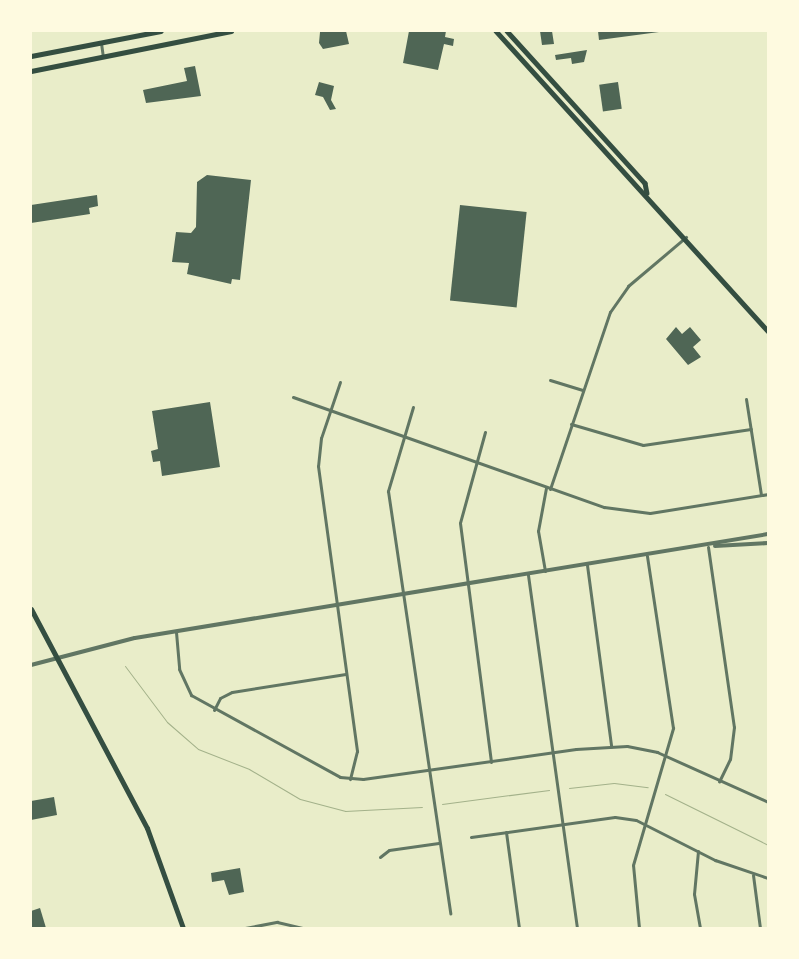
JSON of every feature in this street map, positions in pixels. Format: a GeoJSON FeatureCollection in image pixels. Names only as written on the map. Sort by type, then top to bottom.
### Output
{"type":"FeatureCollection","features":[{"type":"Feature","properties":{"kind":"main road"},"geometry":{"type":"LineString","coordinates":[[31,56],[162,31]]}},
{"type":"Feature","properties":{"kind":"main road"},"geometry":{"type":"LineString","coordinates":[[31,72],[231,31]]}},
{"type":"Feature","properties":{"kind":"main road"},"geometry":{"type":"LineString","coordinates":[[496,31],[647,193],[768,331]]}},
{"type":"Feature","properties":{"kind":"main road"},"geometry":{"type":"LineString","coordinates":[[507,31],[645,183],[647,193]]}},
{"type":"Feature","properties":{"kind":"main road"},"geometry":{"type":"LineString","coordinates":[[31,609],[147,828],[183,928]]}},
{"type":"Feature","properties":{"kind":"street"},"geometry":{"type":"LineString","coordinates":[[101,43],[103,57]]}},
{"type":"Feature","properties":{"kind":"street"},"geometry":{"type":"LineString","coordinates":[[545,572],[538,531],[548,489],[606,321],[621,294],[686,237]]}},
{"type":"Feature","properties":{"kind":"street"},"geometry":{"type":"LineString","coordinates":[[550,380],[583,390]]}},
{"type":"Feature","properties":{"kind":"street"},"geometry":{"type":"LineString","coordinates":[[340,382],[330,410],[318,466],[357,751],[350,779]]}},
{"type":"Feature","properties":{"kind":"street"},"geometry":{"type":"LineString","coordinates":[[294,397],[548,489],[604,507],[650,513],[768,494]]}},
{"type":"Feature","properties":{"kind":"street"},"geometry":{"type":"LineString","coordinates":[[746,400],[761,495]]}},
{"type":"Feature","properties":{"kind":"street"},"geometry":{"type":"LineString","coordinates":[[413,407],[388,491],[450,913]]}},
{"type":"Feature","properties":{"kind":"street"},"geometry":{"type":"LineString","coordinates":[[571,424],[643,445],[751,429]]}},
{"type":"Feature","properties":{"kind":"street"},"geometry":{"type":"LineString","coordinates":[[485,432],[460,512],[491,762]]}},
{"type":"Feature","properties":{"kind":"street"},"geometry":{"type":"LineString","coordinates":[[31,664],[176,632],[528,576],[768,534]]}},
{"type":"Feature","properties":{"kind":"street"},"geometry":{"type":"LineString","coordinates":[[708,546],[768,544]]}},
{"type":"Feature","properties":{"kind":"street"},"geometry":{"type":"LineString","coordinates":[[708,546],[734,727],[730,758],[719,782]]}},
{"type":"Feature","properties":{"kind":"street"},"geometry":{"type":"LineString","coordinates":[[638,928],[633,865],[644,824],[668,756],[673,728],[647,556]]}},
{"type":"Feature","properties":{"kind":"street"},"geometry":{"type":"LineString","coordinates":[[587,565],[611,746]]}},
{"type":"Feature","properties":{"kind":"street"},"geometry":{"type":"LineString","coordinates":[[528,576],[577,928]]}},
{"type":"Feature","properties":{"kind":"street"},"geometry":{"type":"LineString","coordinates":[[176,632],[184,683],[191,695],[214,710],[322,769],[350,779],[428,772],[611,746],[645,748],[668,756],[719,782],[768,802]]}},
{"type":"Feature","properties":{"kind":"street"},"geometry":{"type":"LineString","coordinates":[[214,710],[220,698],[232,692],[346,674]]}},
{"type":"Feature","properties":{"kind":"street"},"geometry":{"type":"LineString","coordinates":[[471,837],[615,817],[644,824],[698,851],[753,875],[768,878]]}},
{"type":"Feature","properties":{"kind":"street"},"geometry":{"type":"LineString","coordinates":[[506,832],[519,928]]}},
{"type":"Feature","properties":{"kind":"street"},"geometry":{"type":"LineString","coordinates":[[380,857],[389,850],[439,842]]}},
{"type":"Feature","properties":{"kind":"street"},"geometry":{"type":"LineString","coordinates":[[698,851],[694,894],[700,928]]}},
{"type":"Feature","properties":{"kind":"street"},"geometry":{"type":"LineString","coordinates":[[753,875],[760,928]]}},
{"type":"Feature","properties":{"kind":"street"},"geometry":{"type":"LineString","coordinates":[[245,928],[291,924],[302,928]]}},
{"type":"Feature","properties":{"kind":"building"},"geometry":{"type":"Polygon","coordinates":[[[346,31],[349,44],[323,49],[319,43],[320,32],[346,31]]]}},
{"type":"Feature","properties":{"kind":"building"},"geometry":{"type":"Polygon","coordinates":[[[409,31],[446,31],[445,37],[454,39],[453,46],[444,44],[438,70],[403,63],[409,31]]]}},
{"type":"Feature","properties":{"kind":"building"},"geometry":{"type":"Polygon","coordinates":[[[540,31],[552,31],[554,44],[542,45],[540,31]]]}},
{"type":"Feature","properties":{"kind":"building"},"geometry":{"type":"Polygon","coordinates":[[[598,31],[659,31],[659,32],[599,40],[598,31]]]}},
{"type":"Feature","properties":{"kind":"building"},"geometry":{"type":"Polygon","coordinates":[[[587,50],[584,62],[572,64],[571,58],[556,60],[555,55],[587,50]]]}},
{"type":"Feature","properties":{"kind":"building"},"geometry":{"type":"Polygon","coordinates":[[[195,66],[201,96],[146,103],[143,90],[187,81],[184,68],[195,66]]]}},
{"type":"Feature","properties":{"kind":"building"},"geometry":{"type":"Polygon","coordinates":[[[319,82],[334,86],[331,100],[336,109],[330,110],[323,97],[315,95],[319,82]]]}},
{"type":"Feature","properties":{"kind":"building"},"geometry":{"type":"Polygon","coordinates":[[[618,82],[622,109],[603,111],[599,85],[618,82]]]}},
{"type":"Feature","properties":{"kind":"building"},"geometry":{"type":"Polygon","coordinates":[[[207,175],[251,180],[240,280],[232,279],[231,284],[187,274],[189,263],[172,262],[176,232],[191,233],[196,227],[197,182],[207,175]]]}},
{"type":"Feature","properties":{"kind":"building"},"geometry":{"type":"Polygon","coordinates":[[[97,195],[98,206],[89,208],[90,214],[31,223],[31,205],[97,195]]]}},
{"type":"Feature","properties":{"kind":"building"},"geometry":{"type":"Polygon","coordinates":[[[460,205],[527,212],[517,307],[450,300],[460,205]]]}},
{"type":"Feature","properties":{"kind":"building"},"geometry":{"type":"Polygon","coordinates":[[[676,327],[682,334],[690,327],[701,340],[693,347],[701,357],[688,365],[666,339],[676,327]]]}},
{"type":"Feature","properties":{"kind":"building"},"geometry":{"type":"Polygon","coordinates":[[[210,402],[220,467],[162,476],[160,461],[153,462],[151,451],[158,449],[152,411],[210,402]]]}},
{"type":"Feature","properties":{"kind":"building"},"geometry":{"type":"Polygon","coordinates":[[[54,797],[57,815],[31,820],[31,801],[54,797]]]}},
{"type":"Feature","properties":{"kind":"building"},"geometry":{"type":"Polygon","coordinates":[[[240,868],[244,892],[229,895],[224,880],[212,882],[211,873],[240,868]]]}},
{"type":"Feature","properties":{"kind":"building"},"geometry":{"type":"Polygon","coordinates":[[[40,908],[46,928],[31,928],[31,911],[40,908]]]}},
{"type":"Feature","properties":{"kind":"waterway"},"geometry":{"type":"LineString","coordinates":[[125,666],[167,722],[198,749],[249,769],[300,799],[345,811],[422,807]]}},
{"type":"Feature","properties":{"kind":"waterway"},"geometry":{"type":"LineString","coordinates":[[569,788],[614,783],[648,787]]}},
{"type":"Feature","properties":{"kind":"waterway"},"geometry":{"type":"LineString","coordinates":[[442,804],[549,790]]}},
{"type":"Feature","properties":{"kind":"waterway"},"geometry":{"type":"LineString","coordinates":[[665,794],[768,845]]}}]}
